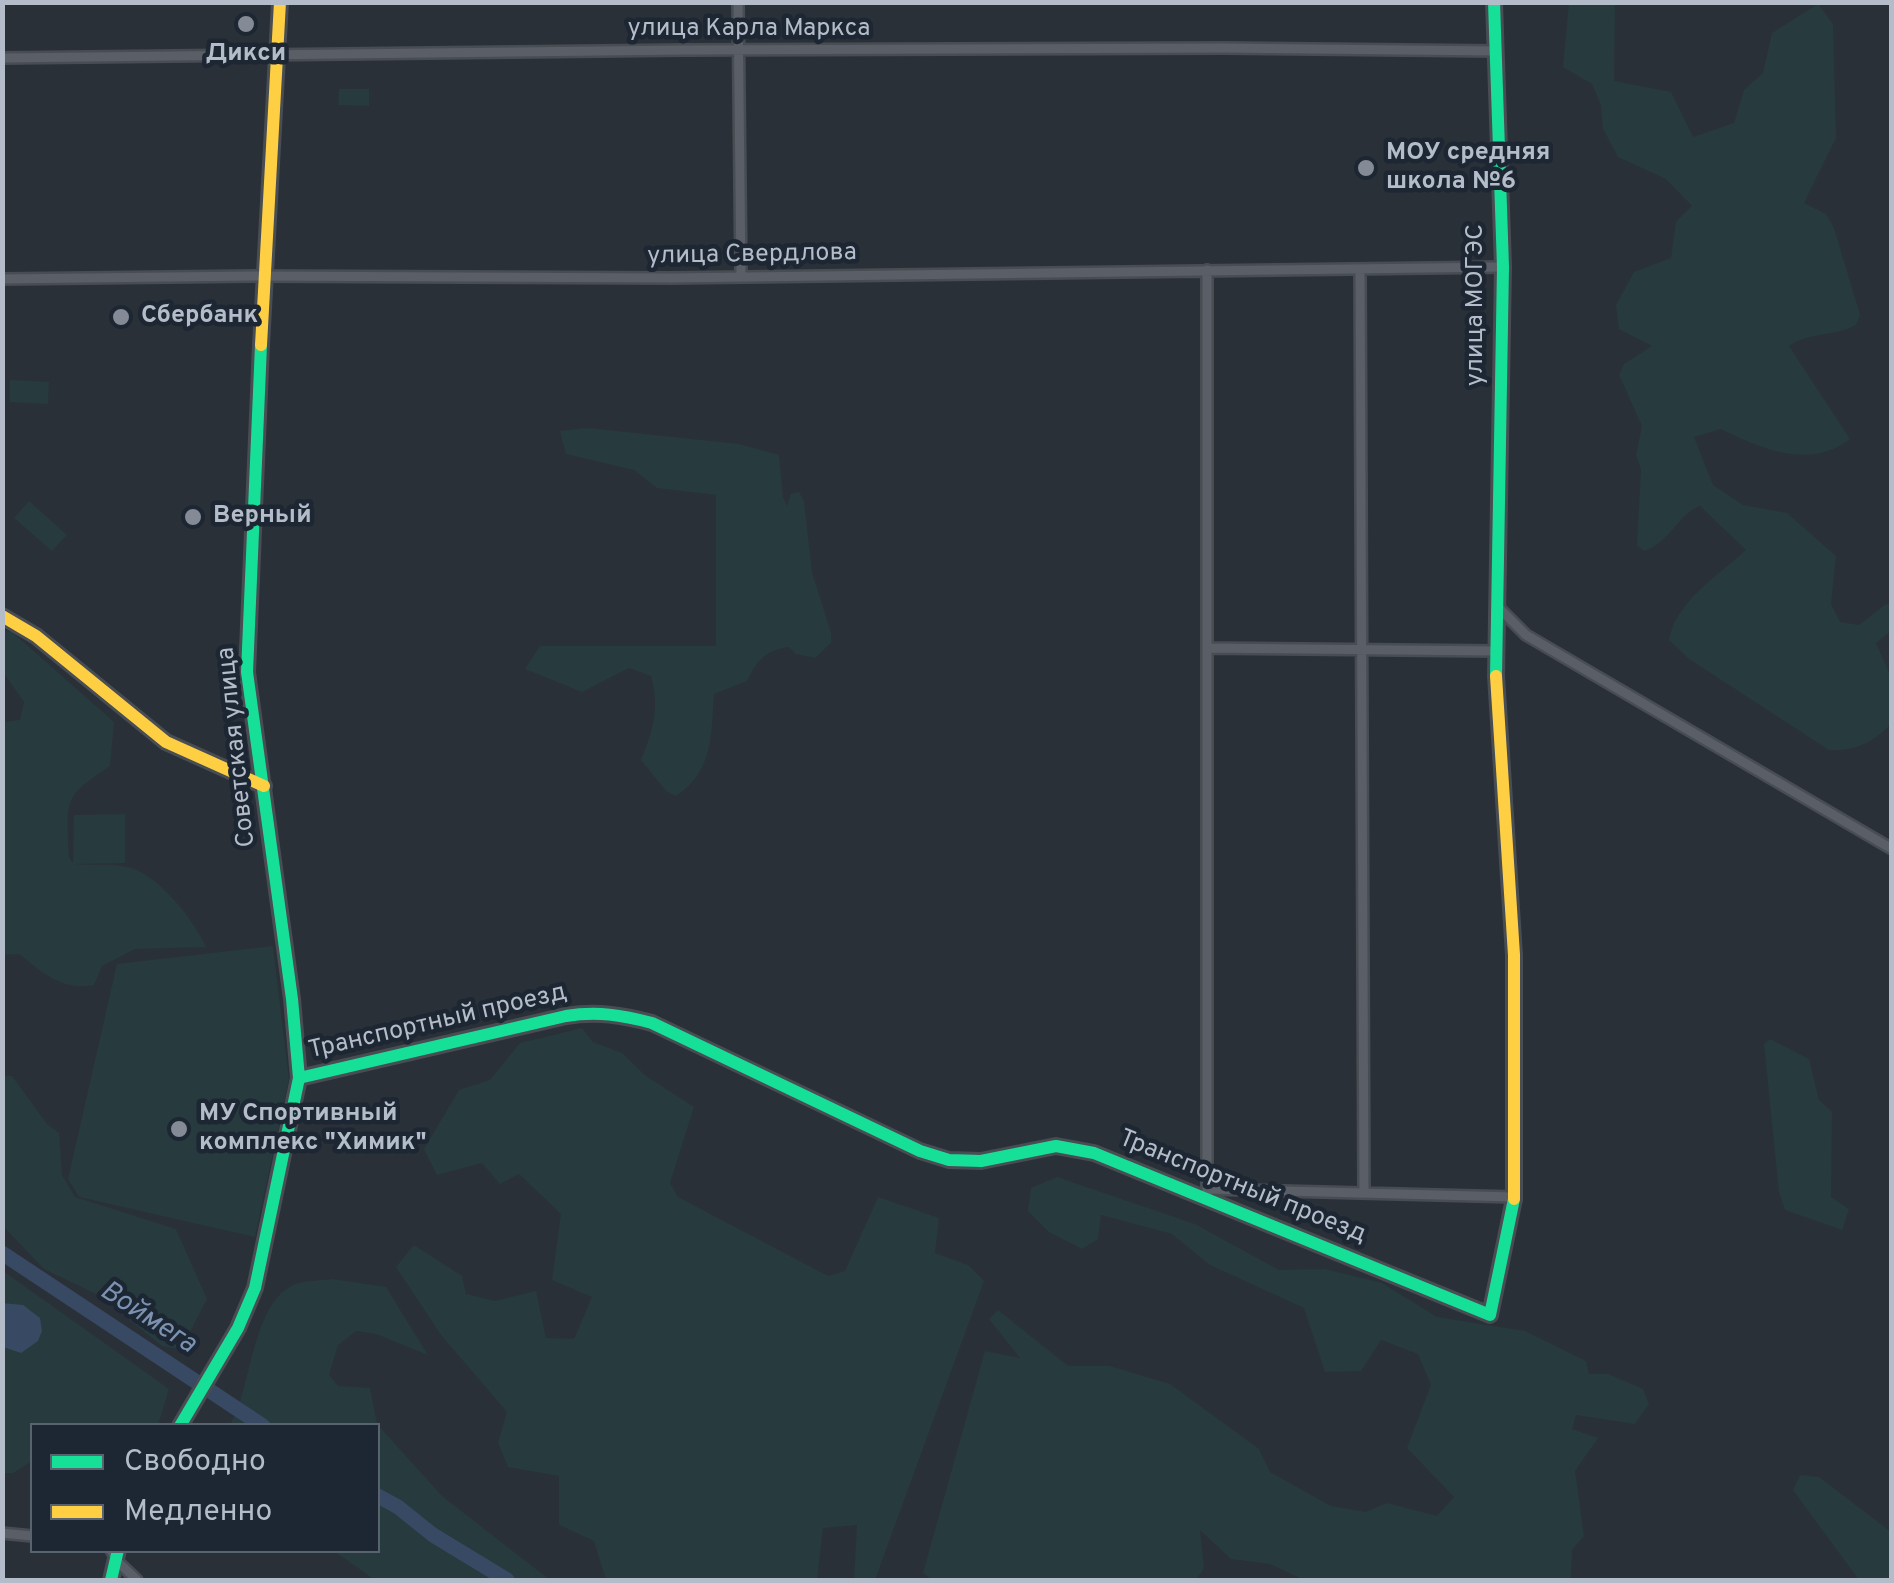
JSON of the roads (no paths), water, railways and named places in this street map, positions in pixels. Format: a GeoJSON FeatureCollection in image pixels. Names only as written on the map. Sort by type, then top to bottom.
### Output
{"type":"FeatureCollection","features":[{"type":"Feature","properties":{"kind":"street","name":"Советская улица"},"geometry":{"type":"LineString","coordinates":[[182,1423],[238,1328],[255,1288],[300,1078],[248,672],[280,2]]}},
{"type":"Feature","properties":{"kind":"street"},"geometry":{"type":"LineString","coordinates":[[738,2],[741,277]]}},
{"type":"Feature","properties":{"kind":"street","name":"улица МОГЭС"},"geometry":{"type":"LineString","coordinates":[[1494,2],[1503,267],[1499,608]]}},
{"type":"Feature","properties":{"kind":"street","name":"улица Карла Маркса"},"geometry":{"type":"LineString","coordinates":[[2,58],[738,50],[1495,51]]}},
{"type":"Feature","properties":{"kind":"street","name":"улица Свердлова"},"geometry":{"type":"LineString","coordinates":[[2,279],[741,277],[1503,267]]}},
{"type":"Feature","properties":{"kind":"street"},"geometry":{"type":"LineString","coordinates":[[1360,268],[1364,1193]]}},
{"type":"Feature","properties":{"kind":"street"},"geometry":{"type":"LineString","coordinates":[[1206,270],[1207,1193],[1514,1197]]}},
{"type":"Feature","properties":{"kind":"street"},"geometry":{"type":"LineString","coordinates":[[1499,608],[1526,635],[1892,849]]}},
{"type":"Feature","properties":{"kind":"street","name":"Транспортный проезд"},"geometry":{"type":"LineString","coordinates":[[300,1078],[551,1018],[612,1011],[652,1023],[920,1151],[949,1160],[982,1161],[1056,1146],[1094,1154],[1207,1193],[1490,1315],[1514,1197],[1514,955],[1495,651],[1499,608]]}},
{"type":"Feature","properties":{"kind":"street"},"geometry":{"type":"LineString","coordinates":[[2,616],[49,646],[166,742],[264,786]]}},
{"type":"Feature","properties":{"kind":"street"},"geometry":{"type":"LineString","coordinates":[[1207,648],[1495,651]]}},
{"type":"Feature","properties":{"kind":"street"},"geometry":{"type":"LineString","coordinates":[[2,1533],[30,1536]]}},
{"type":"Feature","properties":{"kind":"street"},"geometry":{"type":"LineString","coordinates":[[111,1580],[115,1554]]}},
{"type":"Feature","properties":{"kind":"street"},"geometry":{"type":"LineString","coordinates":[[115,1554],[137,1580]]}},
{"type":"Feature","properties":{"kind":"water"},"geometry":{"type":"Polygon","coordinates":[[[2,1303],[23,1305],[40,1318],[42,1331],[38,1341],[21,1353],[3,1347],[2,1303]]]}},
{"type":"Feature","properties":{"kind":"waterway","name":"Воймега"},"geometry":{"type":"LineString","coordinates":[[2,1253],[258,1423]]}},
{"type":"Feature","properties":{"kind":"waterway","name":"Воймега"},"geometry":{"type":"LineString","coordinates":[[380,1497],[507,1580]]}},
{"type":"Feature","properties":{"kind":"place","name":"Дикси"},"geometry":{"type":"Point","coordinates":[246,24]}},
{"type":"Feature","properties":{"kind":"place","name":"МОУ средняя школа №6"},"geometry":{"type":"Point","coordinates":[1366,168]}},
{"type":"Feature","properties":{"kind":"place","name":"Сбербанк"},"geometry":{"type":"Point","coordinates":[121,317]}},
{"type":"Feature","properties":{"kind":"place","name":"Верный"},"geometry":{"type":"Point","coordinates":[193,517]}},
{"type":"Feature","properties":{"kind":"place","name":"МУ Спортивный комплекс \"Химик\""},"geometry":{"type":"Point","coordinates":[179,1129]}}]}
